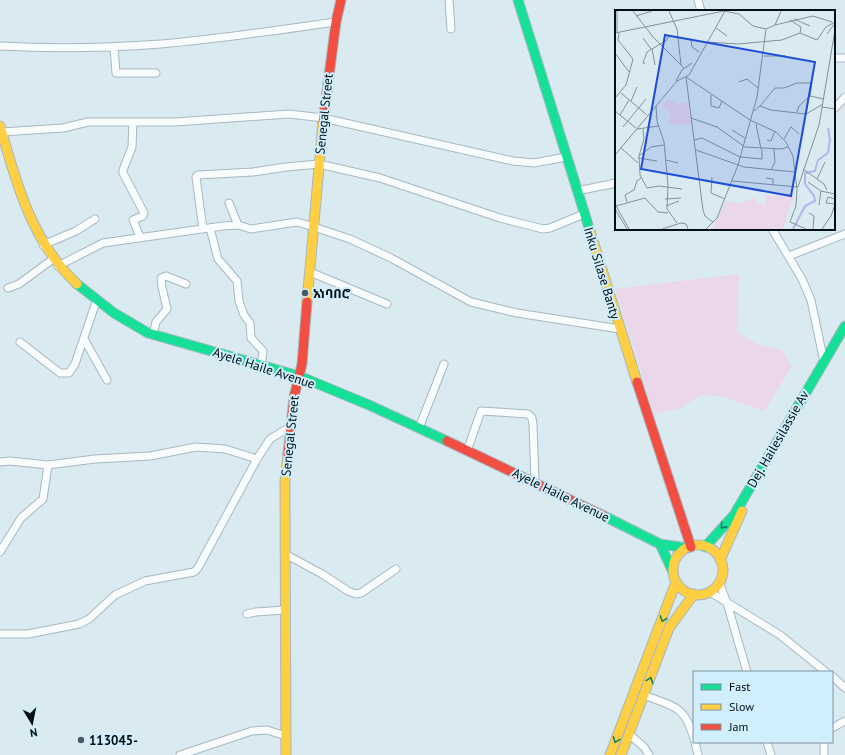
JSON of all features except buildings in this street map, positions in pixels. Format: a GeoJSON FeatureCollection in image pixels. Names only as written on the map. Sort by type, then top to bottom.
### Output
{"type":"FeatureCollection","features":[{"type":"Feature","properties":{"kind":"main road","name":"Senegal Street"},"geometry":{"type":"LineString","coordinates":[[286,755],[284,504],[290,428],[294,397],[302,364],[323,118],[336,22],[341,0]]}},
{"type":"Feature","properties":{"kind":"main road","name":"Inku Silase Banty"},"geometry":{"type":"LineString","coordinates":[[518,0],[689,547]]}},
{"type":"Feature","properties":{"kind":"main road","name":"Ayele Haile Avenue"},"geometry":{"type":"LineString","coordinates":[[1,129],[19,192],[30,221],[43,245],[80,289],[96,302],[139,329],[154,335],[299,376],[419,428],[535,482],[660,544],[689,547]]}},
{"type":"Feature","properties":{"kind":"main road","name":"Dej. Hailesilassie Av"},"geometry":{"type":"LineString","coordinates":[[705,547],[734,515],[845,326]]}},
{"type":"Feature","properties":{"kind":"main road","name":"Dej. Hailesilassie Av"},"geometry":{"type":"LineString","coordinates":[[719,582],[722,570],[720,560],[738,518],[845,338]]}},
{"type":"Feature","properties":{"kind":"main road"},"geometry":{"type":"LineString","coordinates":[[660,544],[676,582],[684,591],[694,594],[710,592],[719,582]]}},
{"type":"Feature","properties":{"kind":"main road"},"geometry":{"type":"LineString","coordinates":[[673,572],[676,558],[689,547],[705,547],[714,552],[720,560]]}},
{"type":"Feature","properties":{"kind":"main road"},"geometry":{"type":"LineString","coordinates":[[610,755],[676,582]]}},
{"type":"Feature","properties":{"kind":"main road"},"geometry":{"type":"LineString","coordinates":[[621,755],[669,628],[694,594]]}},
{"type":"Feature","properties":{"kind":"street"},"geometry":{"type":"LineString","coordinates":[[449,0],[451,29]]}},
{"type":"Feature","properties":{"kind":"street"},"geometry":{"type":"LineString","coordinates":[[698,0],[701,10]]}},
{"type":"Feature","properties":{"kind":"street"},"geometry":{"type":"LineString","coordinates":[[0,46],[42,48],[114,47],[163,44],[336,22]]}},
{"type":"Feature","properties":{"kind":"street"},"geometry":{"type":"LineString","coordinates":[[114,47],[114,68],[116,73],[156,73]]}},
{"type":"Feature","properties":{"kind":"street"},"geometry":{"type":"LineString","coordinates":[[835,108],[845,97]]}},
{"type":"Feature","properties":{"kind":"street"},"geometry":{"type":"LineString","coordinates":[[1,129],[49,130],[88,122],[175,122],[289,114],[323,118],[513,161],[534,162],[566,157]]}},
{"type":"Feature","properties":{"kind":"street"},"geometry":{"type":"LineString","coordinates":[[134,122],[132,147],[123,170],[125,178],[144,213],[143,216],[133,220],[140,237]]}},
{"type":"Feature","properties":{"kind":"street"},"geometry":{"type":"LineString","coordinates":[[261,366],[263,351],[250,336],[250,323],[244,315],[239,301],[237,281],[218,259],[207,229],[198,197],[196,177],[198,175],[253,172],[319,164],[387,180],[500,218],[543,229],[550,228],[584,214]]}},
{"type":"Feature","properties":{"kind":"street"},"geometry":{"type":"LineString","coordinates":[[577,191],[615,183]]}},
{"type":"Feature","properties":{"kind":"street"},"geometry":{"type":"LineString","coordinates":[[229,203],[238,225]]}},
{"type":"Feature","properties":{"kind":"street"},"geometry":{"type":"LineString","coordinates":[[43,245],[76,231],[95,219]]}},
{"type":"Feature","properties":{"kind":"street"},"geometry":{"type":"LineString","coordinates":[[8,288],[19,284],[56,262],[99,244],[140,237],[238,225],[251,229],[297,222],[350,239],[391,258],[470,302],[517,313],[620,329]]}},
{"type":"Feature","properties":{"kind":"street"},"geometry":{"type":"LineString","coordinates":[[773,230],[790,256],[802,279],[813,307],[824,362]]}},
{"type":"Feature","properties":{"kind":"street"},"geometry":{"type":"LineString","coordinates":[[790,256],[845,234]]}},
{"type":"Feature","properties":{"kind":"street"},"geometry":{"type":"LineString","coordinates":[[310,272],[387,304]]}},
{"type":"Feature","properties":{"kind":"street"},"geometry":{"type":"LineString","coordinates":[[154,335],[156,322],[167,309],[161,278],[166,276],[186,284]]}},
{"type":"Feature","properties":{"kind":"street"},"geometry":{"type":"LineString","coordinates":[[20,342],[60,373],[69,373],[73,369],[96,302]]}},
{"type":"Feature","properties":{"kind":"street"},"geometry":{"type":"LineString","coordinates":[[84,340],[107,380]]}},
{"type":"Feature","properties":{"kind":"street"},"geometry":{"type":"LineString","coordinates":[[419,428],[444,364]]}},
{"type":"Feature","properties":{"kind":"street"},"geometry":{"type":"LineString","coordinates":[[467,451],[481,411],[528,414],[532,418],[533,425],[535,482]]}},
{"type":"Feature","properties":{"kind":"street"},"geometry":{"type":"LineString","coordinates":[[0,634],[28,634],[79,624],[89,619],[115,595],[145,581],[194,572],[198,568],[257,459],[270,439],[290,428]]}},
{"type":"Feature","properties":{"kind":"street"},"geometry":{"type":"LineString","coordinates":[[0,462],[10,461],[48,466],[95,459],[150,456],[196,447],[225,449],[257,459]]}},
{"type":"Feature","properties":{"kind":"street"},"geometry":{"type":"LineString","coordinates":[[0,552],[21,518],[43,500],[48,466]]}},
{"type":"Feature","properties":{"kind":"street"},"geometry":{"type":"LineString","coordinates":[[285,554],[322,574],[348,592],[356,594],[361,593],[396,569]]}},
{"type":"Feature","properties":{"kind":"street"},"geometry":{"type":"LineString","coordinates":[[719,582],[727,603],[747,671]]}},
{"type":"Feature","properties":{"kind":"street"},"geometry":{"type":"LineString","coordinates":[[710,592],[780,635],[825,671]]}},
{"type":"Feature","properties":{"kind":"street"},"geometry":{"type":"LineString","coordinates":[[248,614],[255,612],[285,610]]}},
{"type":"Feature","properties":{"kind":"street"},"geometry":{"type":"LineString","coordinates":[[833,677],[845,688]]}},
{"type":"Feature","properties":{"kind":"street"},"geometry":{"type":"LineString","coordinates":[[644,695],[680,711],[686,716],[693,738]]}},
{"type":"Feature","properties":{"kind":"street"},"geometry":{"type":"LineString","coordinates":[[833,727],[845,721]]}},
{"type":"Feature","properties":{"kind":"street"},"geometry":{"type":"LineString","coordinates":[[180,755],[252,731],[267,730],[286,736]]}},
{"type":"Feature","properties":{"kind":"street"},"geometry":{"type":"LineString","coordinates":[[629,734],[644,746],[649,755]]}},
{"type":"Feature","properties":{"kind":"street"},"geometry":{"type":"LineString","coordinates":[[695,743],[698,755]]}},
{"type":"Feature","properties":{"kind":"street"},"geometry":{"type":"LineString","coordinates":[[767,743],[770,755]]}},
{"type":"Feature","properties":{"kind":"street"},"geometry":{"type":"LineString","coordinates":[[824,743],[824,755]]}},
{"type":"Feature","properties":{"kind":"shaded area"},"geometry":{"type":"Polygon","coordinates":[[[739,274],[737,332],[758,345],[782,350],[792,367],[764,411],[721,396],[700,395],[681,408],[654,414],[615,289],[739,274]]]}},
{"type":"Feature","properties":{"kind":"traffic: fast"},"geometry":{"type":"LineString","coordinates":[[518,0],[590,231]]}},
{"type":"Feature","properties":{"kind":"traffic: fast"},"geometry":{"type":"LineString","coordinates":[[77,284],[114,313],[148,333],[299,376],[369,405],[447,441]]}},
{"type":"Feature","properties":{"kind":"traffic: fast"},"geometry":{"type":"LineString","coordinates":[[705,547],[734,515],[845,326]]}},
{"type":"Feature","properties":{"kind":"traffic: fast"},"geometry":{"type":"LineString","coordinates":[[604,516],[660,544],[687,548]]}},
{"type":"Feature","properties":{"kind":"traffic: fast"},"geometry":{"type":"LineString","coordinates":[[660,544],[673,572]]}},
{"type":"Feature","properties":{"kind":"traffic: slow"},"geometry":{"type":"LineString","coordinates":[[307,302],[323,122]]}},
{"type":"Feature","properties":{"kind":"traffic: slow"},"geometry":{"type":"LineString","coordinates":[[0,126],[12,169],[37,231],[48,250],[77,284]]}},
{"type":"Feature","properties":{"kind":"traffic: slow"},"geometry":{"type":"LineString","coordinates":[[590,231],[637,382]]}},
{"type":"Feature","properties":{"kind":"traffic: slow"},"geometry":{"type":"LineString","coordinates":[[286,755],[285,481],[288,454]]}},
{"type":"Feature","properties":{"kind":"traffic: slow"},"geometry":{"type":"LineString","coordinates":[[720,560],[742,511]]}},
{"type":"Feature","properties":{"kind":"traffic: slow"},"geometry":{"type":"LineString","coordinates":[[698,545],[707,547],[718,556],[723,570],[721,579],[712,590],[698,595],[689,593],[678,584],[673,570],[675,561],[684,550],[698,545]]}},
{"type":"Feature","properties":{"kind":"traffic: slow"},"geometry":{"type":"LineString","coordinates":[[610,755],[676,582]]}},
{"type":"Feature","properties":{"kind":"traffic: slow"},"geometry":{"type":"LineString","coordinates":[[621,755],[669,628],[694,594]]}},
{"type":"Feature","properties":{"kind":"traffic: jam"},"geometry":{"type":"LineString","coordinates":[[323,122],[336,22],[341,0]]}},
{"type":"Feature","properties":{"kind":"traffic: jam"},"geometry":{"type":"LineString","coordinates":[[288,454],[294,397],[302,364],[307,302]]}},
{"type":"Feature","properties":{"kind":"traffic: jam"},"geometry":{"type":"LineString","coordinates":[[637,382],[691,547]]}},
{"type":"Feature","properties":{"kind":"traffic: jam"},"geometry":{"type":"LineString","coordinates":[[447,441],[604,516]]}},
{"type":"Feature","properties":{"kind":"place","name":"አነባበሮ"},"geometry":{"type":"Point","coordinates":[305,293]}},
{"type":"Feature","properties":{"kind":"place","name":"113045-"},"geometry":{"type":"Point","coordinates":[81,740]}}]}
